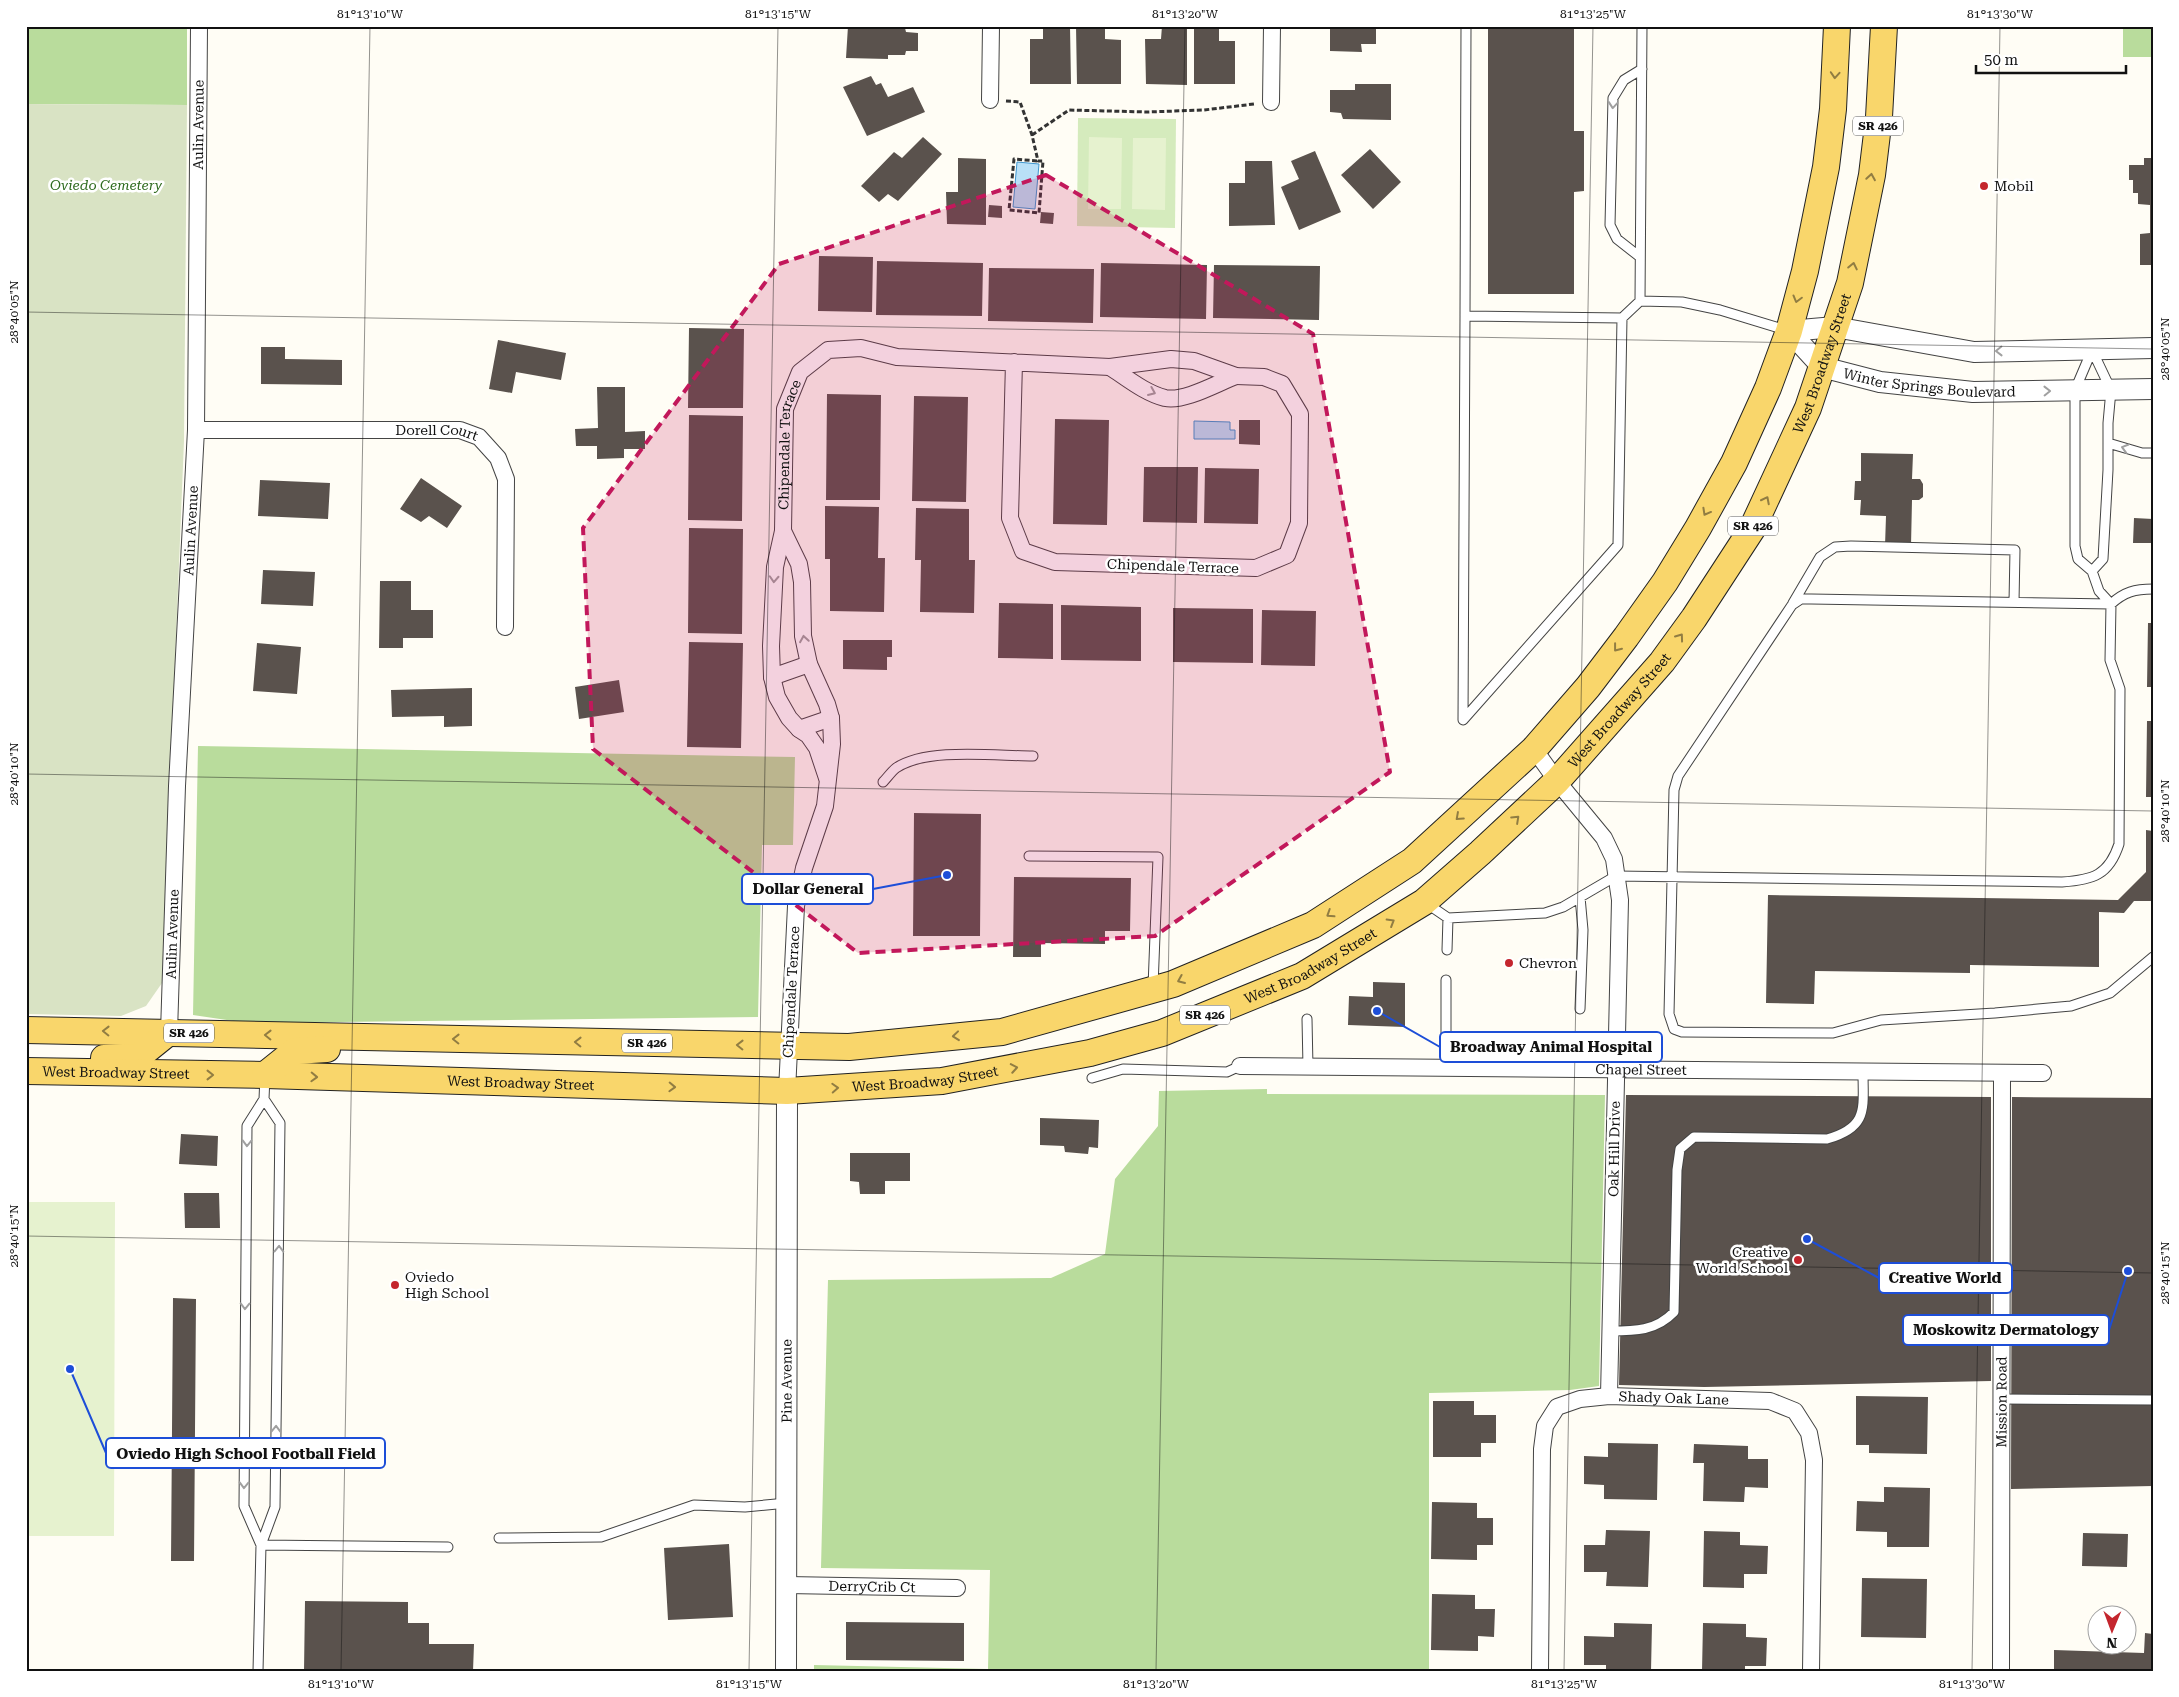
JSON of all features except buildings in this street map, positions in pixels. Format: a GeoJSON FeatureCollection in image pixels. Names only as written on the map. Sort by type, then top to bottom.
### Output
{"type":"FeatureCollection","features":[{"type":"Feature","properties":{"kind":"main road","name":"SR 426"},"geometry":{"type":"LineString","coordinates":[[26,1030],[849,1047],[1002,1032],[1173,984],[1313,925],[1412,860],[1534,749],[1588,687],[1670,574],[1734,463],[1768,388],[1789,331],[1805,271],[1826,167],[1833,108],[1837,26]]}},
{"type":"Feature","properties":{"kind":"main road","name":"West Broadway Street"},"geometry":{"type":"LineString","coordinates":[[26,1071],[90,1073],[264,1087],[787,1090],[942,1081],[1090,1053],[1162,1033],[1302,976],[1424,902],[1480,853],[1557,780],[1662,662],[1724,574],[1752,529],[1808,408],[1850,283],[1872,175],[1879,117],[1884,26]]}},
{"type":"Feature","properties":{"kind":"main road"},"geometry":{"type":"LineString","coordinates":[[90,1073],[105,1057],[138,1057],[169,1032]]}},
{"type":"Feature","properties":{"kind":"main road"},"geometry":{"type":"LineString","coordinates":[[264,1087],[295,1051],[325,1050],[352,1036]]}},
{"type":"Feature","properties":{"kind":"street","name":"Aulin Avenue"},"geometry":{"type":"LineString","coordinates":[[169,1032],[177,786],[196,430],[199,26]]}},
{"type":"Feature","properties":{"kind":"street"},"geometry":{"type":"LineString","coordinates":[[990,100],[991,26]]}},
{"type":"Feature","properties":{"kind":"street"},"geometry":{"type":"LineString","coordinates":[[1271,102],[1272,26]]}},
{"type":"Feature","properties":{"kind":"street"},"geometry":{"type":"LineString","coordinates":[[1789,331],[1835,326],[1974,352],[2153,348]]}},
{"type":"Feature","properties":{"kind":"street"},"geometry":{"type":"LineString","coordinates":[[1789,331],[1822,367]]}},
{"type":"Feature","properties":{"kind":"street","name":"Chipendale Terrace"},"geometry":{"type":"LineString","coordinates":[[827,778],[817,748],[808,736],[799,729],[777,697],[772,677],[771,646],[775,566],[783,531],[785,409],[800,372],[828,350],[861,348],[897,357],[1014,362],[1110,367],[1171,358],[1194,361],[1236,376],[1264,377],[1282,384],[1300,414],[1298,524],[1287,555],[1256,568],[1055,562],[1023,551],[1010,518],[1014,362]]}},
{"type":"Feature","properties":{"kind":"street","name":"Chipendale Terrace"},"geometry":{"type":"LineString","coordinates":[[1110,367],[1147,391],[1166,398],[1185,396],[1236,376]]}},
{"type":"Feature","properties":{"kind":"street","name":"Winter Springs Boulevard"},"geometry":{"type":"LineString","coordinates":[[1822,367],[1880,382],[1973,392],[2153,389]]}},
{"type":"Feature","properties":{"kind":"street","name":"Dorell Court"},"geometry":{"type":"LineString","coordinates":[[196,430],[460,430],[479,437],[498,458],[506,479],[505,627]]}},
{"type":"Feature","properties":{"kind":"street","name":"Chipendale Terrace"},"geometry":{"type":"LineString","coordinates":[[783,531],[799,564],[802,582],[803,636],[809,664],[827,704],[831,718],[832,744],[825,806],[804,868],[796,906],[787,1090]]}},
{"type":"Feature","properties":{"kind":"street"},"geometry":{"type":"LineString","coordinates":[[772,677],[809,664]]}},
{"type":"Feature","properties":{"kind":"street"},"geometry":{"type":"LineString","coordinates":[[799,729],[831,718]]}},
{"type":"Feature","properties":{"kind":"street","name":"Oak Hill Drive"},"geometry":{"type":"LineString","coordinates":[[1534,749],[1604,838],[1614,859],[1620,900],[1609,1396]]}},
{"type":"Feature","properties":{"kind":"street","name":"Chapel Street"},"geometry":{"type":"LineString","coordinates":[[1240,1066],[2043,1074]]}},
{"type":"Feature","properties":{"kind":"street","name":"Mission Road"},"geometry":{"type":"LineString","coordinates":[[2001,1671],[2002,1073]]}},
{"type":"Feature","properties":{"kind":"street","name":"Pine Avenue"},"geometry":{"type":"LineString","coordinates":[[786,1671],[787,1090]]}},
{"type":"Feature","properties":{"kind":"street","name":"Shady Oak Lane"},"geometry":{"type":"LineString","coordinates":[[1540,1671],[1542,1449],[1544,1426],[1557,1407],[1580,1399],[1609,1396],[1770,1401],[1795,1411],[1809,1434],[1814,1460],[1811,1671]]}},
{"type":"Feature","properties":{"kind":"street","name":"DerryCrib Ct"},"geometry":{"type":"LineString","coordinates":[[787,1585],[956,1588]]}},
{"type":"Feature","properties":{"kind":"lane"},"geometry":{"type":"LineString","coordinates":[[1466,26],[1463,720],[1618,545],[1622,318]]}},
{"type":"Feature","properties":{"kind":"lane"},"geometry":{"type":"LineString","coordinates":[[1640,302],[1642,26]]}},
{"type":"Feature","properties":{"kind":"lane"},"geometry":{"type":"LineString","coordinates":[[1640,257],[1617,238],[1610,225],[1613,98],[1624,80],[1642,69]]}},
{"type":"Feature","properties":{"kind":"lane"},"geometry":{"type":"LineString","coordinates":[[1465,316],[1622,318],[1640,302],[1682,302],[1720,310],[1789,331]]}},
{"type":"Feature","properties":{"kind":"lane"},"geometry":{"type":"LineString","coordinates":[[2092,350],[2111,390],[2103,559],[2092,571]]}},
{"type":"Feature","properties":{"kind":"lane"},"geometry":{"type":"LineString","coordinates":[[2092,350],[2075,390],[2075,546],[2078,559],[2092,571],[2098,591],[2112,604]]}},
{"type":"Feature","properties":{"kind":"lane"},"geometry":{"type":"LineString","coordinates":[[2108,443],[2142,453],[2153,453]]}},
{"type":"Feature","properties":{"kind":"lane"},"geometry":{"type":"LineString","coordinates":[[2014,602],[2015,550],[1851,546],[1836,548],[1820,556],[1792,605],[1678,776],[1674,790],[1668,1014],[1674,1029],[1682,1032],[1833,1033],[1882,1020],[2071,1006],[2110,993],[2153,957]]}},
{"type":"Feature","properties":{"kind":"lane"},"geometry":{"type":"LineString","coordinates":[[1424,902],[1448,918],[1545,913],[1563,907],[1616,876],[2062,882],[2084,880],[2101,874],[2114,858],[2119,844],[2120,689],[2110,660],[2112,604],[2122,594],[2137,589],[2153,589]]}},
{"type":"Feature","properties":{"kind":"lane"},"geometry":{"type":"LineString","coordinates":[[1792,605],[1801,599],[2112,604]]}},
{"type":"Feature","properties":{"kind":"lane"},"geometry":{"type":"LineString","coordinates":[[883,782],[896,768],[919,759],[937,755],[1033,756]]}},
{"type":"Feature","properties":{"kind":"lane"},"geometry":{"type":"LineString","coordinates":[[1029,856],[1158,857],[1153,989]]}},
{"type":"Feature","properties":{"kind":"lane"},"geometry":{"type":"LineString","coordinates":[[1580,897],[1582,930],[1580,1009]]}},
{"type":"Feature","properties":{"kind":"lane"},"geometry":{"type":"LineString","coordinates":[[1447,950],[1448,918]]}},
{"type":"Feature","properties":{"kind":"lane"},"geometry":{"type":"LineString","coordinates":[[1446,980],[1446,1069]]}},
{"type":"Feature","properties":{"kind":"lane"},"geometry":{"type":"LineString","coordinates":[[1307,1019],[1308,1067]]}},
{"type":"Feature","properties":{"kind":"lane"},"geometry":{"type":"LineString","coordinates":[[1092,1078],[1124,1069],[1227,1072],[1240,1066]]}},
{"type":"Feature","properties":{"kind":"lane"},"geometry":{"type":"LineString","coordinates":[[1610,1331],[1641,1331],[1666,1321],[1674,1312],[1677,1170],[1680,1149],[1694,1137],[1827,1139],[1841,1135],[1854,1126],[1862,1113],[1863,1072]]}},
{"type":"Feature","properties":{"kind":"lane"},"geometry":{"type":"LineString","coordinates":[[261,1545],[244,1506],[247,1126],[264,1087]]}},
{"type":"Feature","properties":{"kind":"lane"},"geometry":{"type":"LineString","coordinates":[[258,1671],[261,1545],[275,1508],[280,1123],[264,1087]]}},
{"type":"Feature","properties":{"kind":"lane"},"geometry":{"type":"LineString","coordinates":[[2001,1398],[2153,1400]]}},
{"type":"Feature","properties":{"kind":"lane"},"geometry":{"type":"LineString","coordinates":[[499,1538],[566,1539],[601,1537],[694,1505],[745,1507],[787,1503]]}},
{"type":"Feature","properties":{"kind":"lane"},"geometry":{"type":"LineString","coordinates":[[261,1545],[448,1547]]}},
{"type":"Feature","properties":{"kind":"path"},"geometry":{"type":"LineString","coordinates":[[990,100],[1020,102],[1032,135],[1038,160]]}},
{"type":"Feature","properties":{"kind":"path"},"geometry":{"type":"LineString","coordinates":[[1032,135],[1069,110],[1147,112],[1204,110],[1271,102]]}},
{"type":"Feature","properties":{"kind":"path"},"geometry":{"type":"LineString","coordinates":[[1014,159],[1038,160],[1043,161],[1039,213],[1009,210],[1014,159]]}},
{"type":"Feature","properties":{"kind":"highlighted area"},"geometry":{"type":"Polygon","coordinates":[[[1046,175],[1313,334],[1390,772],[1155,936],[858,953],[593,749],[583,528],[779,264],[1046,175]]]}},
{"type":"Feature","properties":{"kind":"green space"},"geometry":{"type":"Polygon","coordinates":[[[26,26],[187,26],[187,105],[26,104],[26,26]]]}},
{"type":"Feature","properties":{"kind":"green space"},"geometry":{"type":"Polygon","coordinates":[[[2123,26],[2153,26],[2153,57],[2123,57],[2123,26]]]}},
{"type":"Feature","properties":{"kind":"green space","name":"Oviedo Cemetery"},"geometry":{"type":"Polygon","coordinates":[[[26,104],[187,105],[184,441],[162,983],[146,1006],[121,1016],[26,1014],[26,104]]]}},
{"type":"Feature","properties":{"kind":"green space"},"geometry":{"type":"Polygon","coordinates":[[[1078,118],[1176,119],[1175,228],[1077,226],[1078,118]]]}},
{"type":"Feature","properties":{"kind":"green space"},"geometry":{"type":"Polygon","coordinates":[[[1089,137],[1122,138],[1121,209],[1088,209],[1089,137]]]}},
{"type":"Feature","properties":{"kind":"green space"},"geometry":{"type":"Polygon","coordinates":[[[1133,138],[1166,138],[1165,210],[1132,209],[1133,138]]]}},
{"type":"Feature","properties":{"kind":"green space"},"geometry":{"type":"Polygon","coordinates":[[[198,746],[795,757],[793,845],[762,845],[758,1017],[247,1023],[193,1015],[198,746]]]}},
{"type":"Feature","properties":{"kind":"green space"},"geometry":{"type":"Polygon","coordinates":[[[1267,1089],[1267,1094],[1605,1095],[1599,1386],[1570,1390],[1429,1393],[1429,1671],[814,1671],[814,1665],[988,1669],[990,1570],[821,1568],[828,1280],[1051,1278],[1105,1254],[1115,1179],[1158,1126],[1159,1091],[1267,1089]]]}},
{"type":"Feature","properties":{"kind":"green space"},"geometry":{"type":"Polygon","coordinates":[[[26,1202],[115,1202],[114,1536],[26,1536],[26,1202]]]}},
{"type":"Feature","properties":{"kind":"water"},"geometry":{"type":"Polygon","coordinates":[[[1017,162],[1039,164],[1035,209],[1013,207],[1017,162]]]}},
{"type":"Feature","properties":{"kind":"water"},"geometry":{"type":"Polygon","coordinates":[[[1194,421],[1230,422],[1230,430],[1235,430],[1235,439],[1194,439],[1194,421]]]}},
{"type":"Feature","properties":{"kind":"place","name":"Mobil"},"geometry":{"type":"Point","coordinates":[1984,186]}},
{"type":"Feature","properties":{"kind":"place","name":"Dollar General"},"geometry":{"type":"Point","coordinates":[947,875]}},
{"type":"Feature","properties":{"kind":"place","name":"Chevron"},"geometry":{"type":"Point","coordinates":[1509,963]}},
{"type":"Feature","properties":{"kind":"place","name":"Broadway Animal Hospital"},"geometry":{"type":"Point","coordinates":[1377,1011]}},
{"type":"Feature","properties":{"kind":"place","name":"Creative World"},"geometry":{"type":"Point","coordinates":[1807,1239]}},
{"type":"Feature","properties":{"kind":"place","name":"Creative World School"},"geometry":{"type":"Point","coordinates":[1798,1260]}},
{"type":"Feature","properties":{"kind":"place","name":"Moskowitz Dermatology"},"geometry":{"type":"Point","coordinates":[2128,1271]}},
{"type":"Feature","properties":{"kind":"place","name":"Oviedo High School"},"geometry":{"type":"Point","coordinates":[395,1285]}},
{"type":"Feature","properties":{"kind":"place","name":"Oviedo High School Football Field"},"geometry":{"type":"Point","coordinates":[70,1369]}}]}
